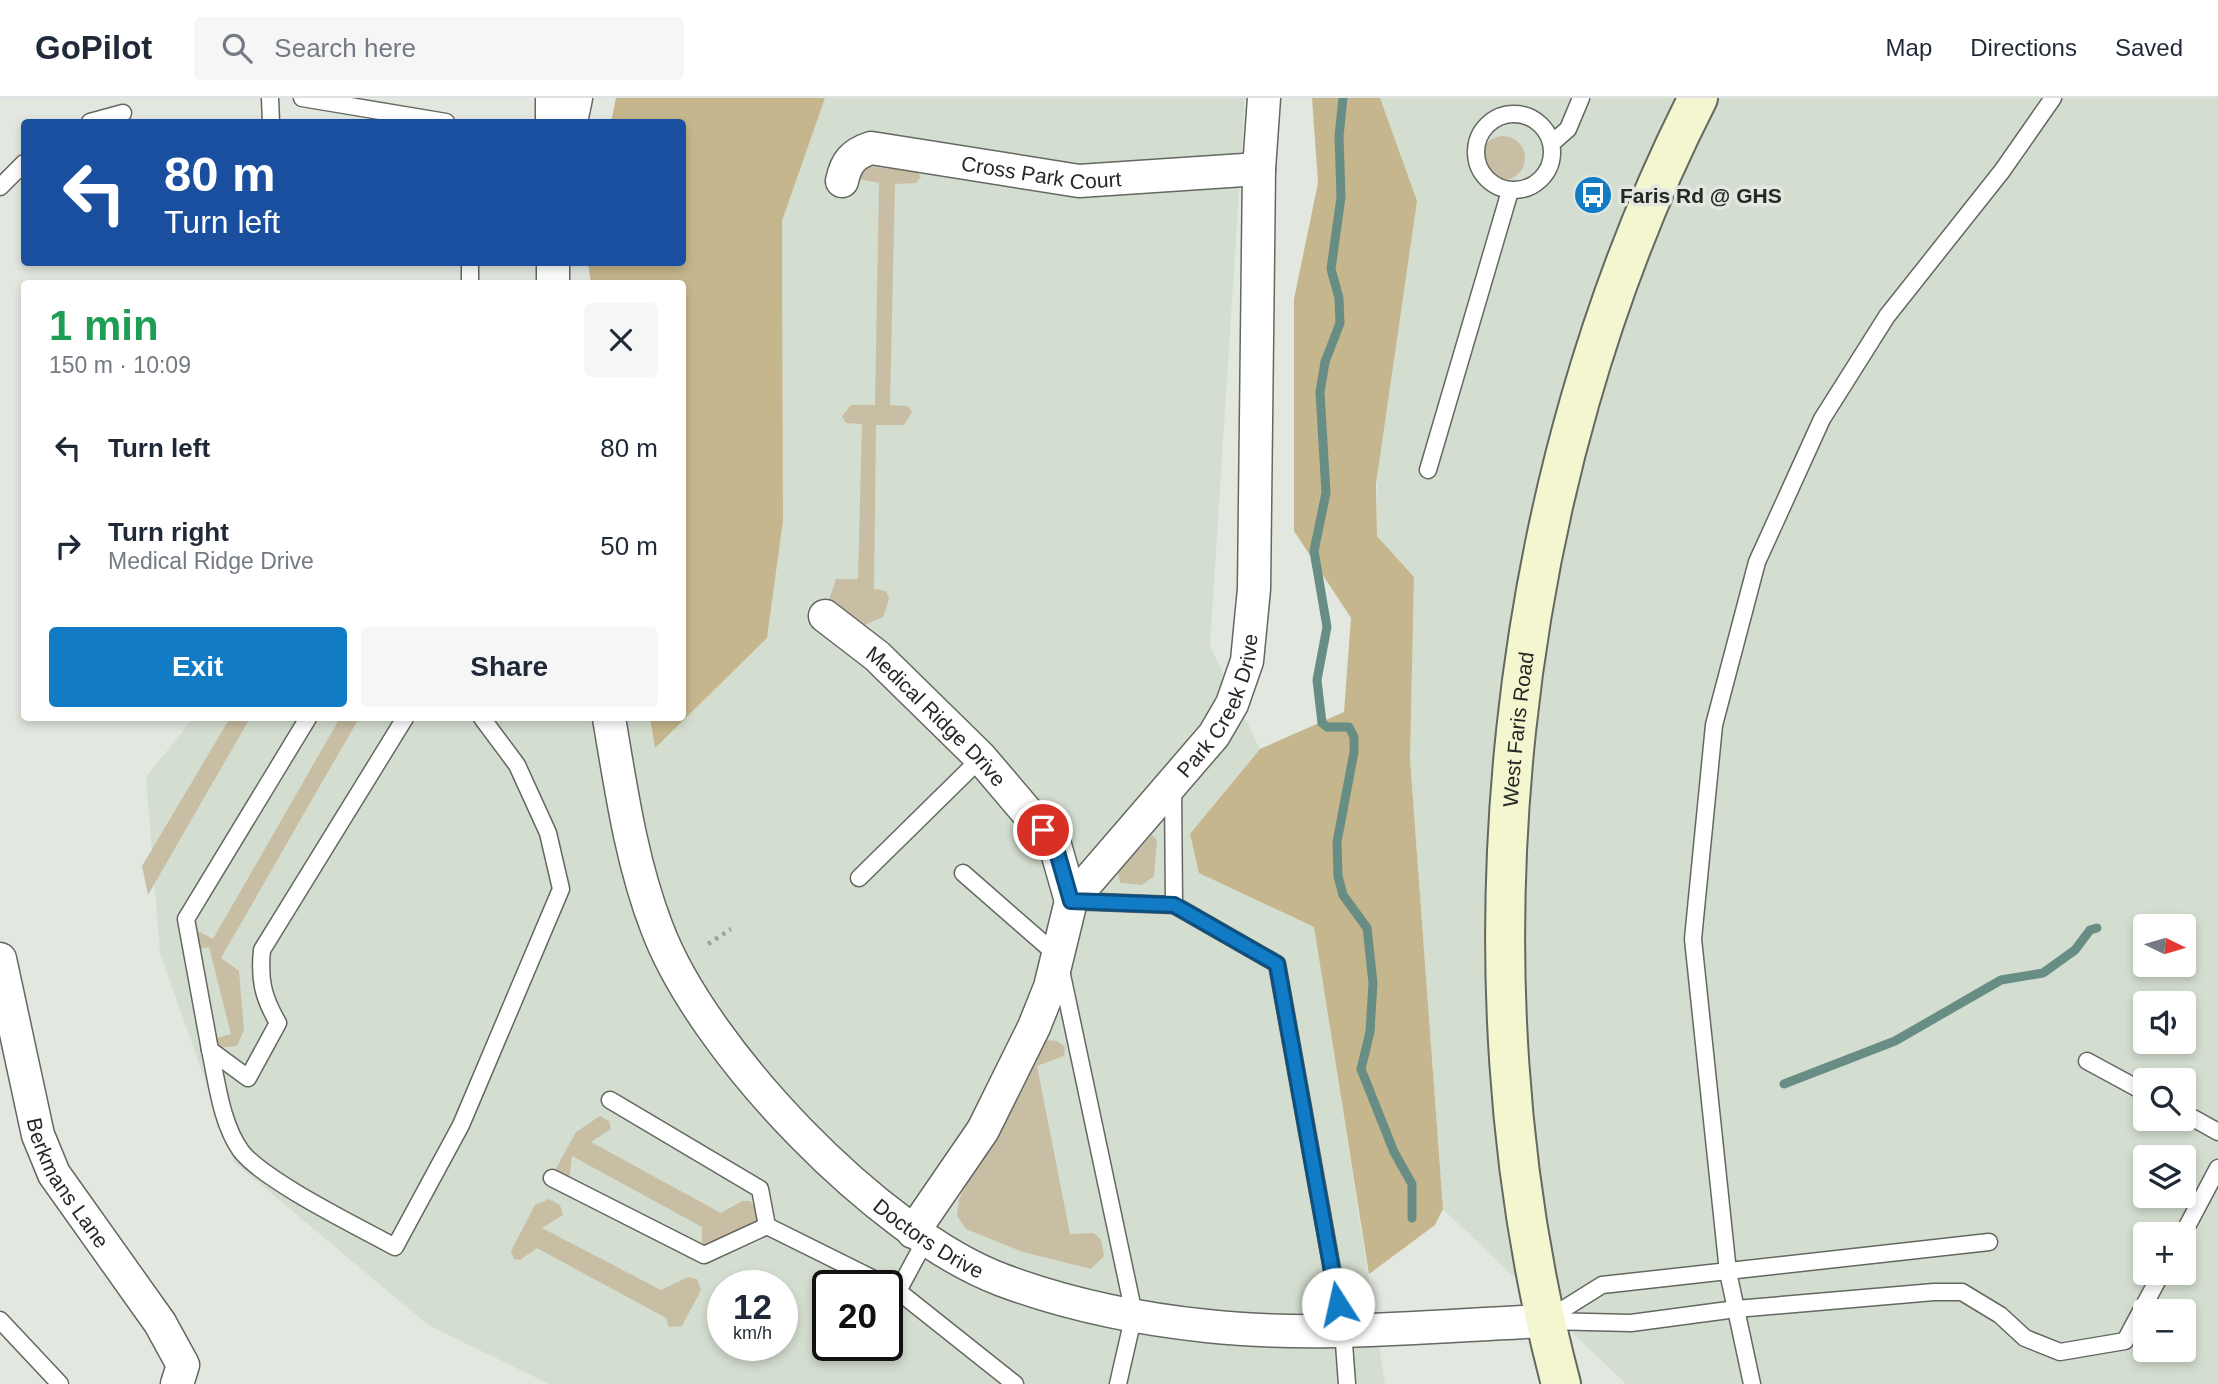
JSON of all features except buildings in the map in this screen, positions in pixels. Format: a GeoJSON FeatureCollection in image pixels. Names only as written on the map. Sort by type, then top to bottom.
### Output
{"type":"FeatureCollection","features":[{"type":"Feature","properties":{"kind":"main road","name":"West Faris Road"},"geometry":{"type":"LineString","coordinates":[[1561,1384],[1544,1321],[1514,1138],[1507,1021],[1509,806],[1521,690],[1543,554],[1598,346],[1648,207],[1698,98]]}},
{"type":"Feature","properties":{"kind":"street"},"geometry":{"type":"LineString","coordinates":[[552,98],[552,119]]}},
{"type":"Feature","properties":{"kind":"street"},"geometry":{"type":"LineString","coordinates":[[572,119],[576,98]]}},
{"type":"Feature","properties":{"kind":"street","name":"Park Creek Drive"},"geometry":{"type":"LineString","coordinates":[[920,1236],[983,1130],[1034,1027],[1050,986],[1071,901],[1173,786],[1214,735],[1232,704],[1250,643],[1254,589],[1259,169],[1264,98]]}},
{"type":"Feature","properties":{"kind":"street","name":"Cross Park Court"},"geometry":{"type":"LineString","coordinates":[[842,181],[845,165],[856,153],[871,148],[1079,181],[1259,169]]}},
{"type":"Feature","properties":{"kind":"street","name":"Medical Ridge Drive"},"geometry":{"type":"LineString","coordinates":[[825,616],[877,656],[981,758],[1055,845],[1071,901]]}},
{"type":"Feature","properties":{"kind":"street","name":"Doctors Drive"},"geometry":{"type":"LineString","coordinates":[[609,721],[624,809],[646,896],[670,960],[687,989],[712,1028],[762,1090],[840,1172],[920,1236],[1001,1279],[1134,1314],[1206,1326],[1299,1332],[1544,1321]]}},
{"type":"Feature","properties":{"kind":"street","name":"Berkmans Lane"},"geometry":{"type":"LineString","coordinates":[[0,959],[38,1135],[54,1174],[160,1323],[183,1365],[177,1384]]}},
{"type":"Feature","properties":{"kind":"lane"},"geometry":{"type":"LineString","coordinates":[[270,98],[271,119]]}},
{"type":"Feature","properties":{"kind":"lane"},"geometry":{"type":"LineString","coordinates":[[302,98],[428,119]]}},
{"type":"Feature","properties":{"kind":"lane"},"geometry":{"type":"LineString","coordinates":[[1552,143],[1568,129],[1581,98]]}},
{"type":"Feature","properties":{"kind":"lane"},"geometry":{"type":"LineString","coordinates":[[1752,1384],[1728,1272],[1693,939],[1714,725],[1757,562],[1822,419],[1887,316],[2002,171],[2053,98]]}},
{"type":"Feature","properties":{"kind":"lane"},"geometry":{"type":"LineString","coordinates":[[101,119],[123,113]]}},
{"type":"Feature","properties":{"kind":"lane"},"geometry":{"type":"LineString","coordinates":[[1518,113],[1540,122],[1552,143],[1550,167],[1534,186],[1510,191],[1488,181],[1476,160],[1478,136],[1494,118],[1518,113]]}},
{"type":"Feature","properties":{"kind":"lane"},"geometry":{"type":"LineString","coordinates":[[0,187],[21,166]]}},
{"type":"Feature","properties":{"kind":"lane"},"geometry":{"type":"LineString","coordinates":[[1429,470],[1510,191]]}},
{"type":"Feature","properties":{"kind":"lane"},"geometry":{"type":"LineString","coordinates":[[306,721],[186,919],[223,1112],[241,1151],[269,1175],[395,1247],[461,1125],[561,889],[548,833],[517,765],[484,721]]}},
{"type":"Feature","properties":{"kind":"lane"},"geometry":{"type":"LineString","coordinates":[[209,1049],[248,1078],[278,1024],[265,1000],[260,978],[262,950],[403,721]]}},
{"type":"Feature","properties":{"kind":"lane"},"geometry":{"type":"LineString","coordinates":[[859,878],[981,758]]}},
{"type":"Feature","properties":{"kind":"lane"},"geometry":{"type":"LineString","coordinates":[[1173,786],[1174,905]]}},
{"type":"Feature","properties":{"kind":"lane"},"geometry":{"type":"LineString","coordinates":[[963,873],[1058,956],[1134,1314],[1118,1384]]}},
{"type":"Feature","properties":{"kind":"lane"},"geometry":{"type":"LineString","coordinates":[[1071,901],[1174,905],[1277,964],[1343,1330],[1347,1384]]}},
{"type":"Feature","properties":{"kind":"lane"},"geometry":{"type":"LineString","coordinates":[[2087,1061],[2133,1086]]}},
{"type":"Feature","properties":{"kind":"lane"},"geometry":{"type":"LineString","coordinates":[[610,1100],[760,1189],[767,1226]]}},
{"type":"Feature","properties":{"kind":"lane"},"geometry":{"type":"LineString","coordinates":[[2196,1120],[2218,1132]]}},
{"type":"Feature","properties":{"kind":"lane"},"geometry":{"type":"LineString","coordinates":[[2189,1222],[2218,1168]]}},
{"type":"Feature","properties":{"kind":"lane"},"geometry":{"type":"LineString","coordinates":[[552,1178],[704,1255],[767,1226]]}},
{"type":"Feature","properties":{"kind":"lane"},"geometry":{"type":"LineString","coordinates":[[767,1226],[856,1270]]}},
{"type":"Feature","properties":{"kind":"lane"},"geometry":{"type":"LineString","coordinates":[[903,1278],[920,1236]]}},
{"type":"Feature","properties":{"kind":"lane"},"geometry":{"type":"LineString","coordinates":[[1544,1321],[1602,1285],[1989,1242]]}},
{"type":"Feature","properties":{"kind":"lane"},"geometry":{"type":"LineString","coordinates":[[1544,1321],[1631,1323],[1736,1309],[1934,1292],[1962,1292],[2000,1315],[2025,1338],[2060,1352],[2125,1341],[2155,1285]]}},
{"type":"Feature","properties":{"kind":"lane"},"geometry":{"type":"LineString","coordinates":[[903,1295],[1015,1384]]}},
{"type":"Feature","properties":{"kind":"lane"},"geometry":{"type":"LineString","coordinates":[[0,1320],[60,1384]]}},
{"type":"Feature","properties":{"kind":"path"},"geometry":{"type":"LineString","coordinates":[[708,944],[731,929]]}},
{"type":"Feature","properties":{"kind":"shaded area"},"geometry":{"type":"Polygon","coordinates":[[[616,98],[825,98],[782,221],[783,521],[767,638],[686,718],[686,280],[591,280],[588,266],[686,266],[686,119],[612,119],[616,98]]]}},
{"type":"Feature","properties":{"kind":"shaded area"},"geometry":{"type":"Polygon","coordinates":[[[825,98],[1245,98],[1210,646],[1260,749],[1190,834],[1200,873],[1314,927],[1385,1384],[549,1384],[428,1325],[234,1162],[160,953],[146,777],[191,721],[651,721],[655,747],[682,721],[686,721],[686,717],[767,638],[783,521],[782,221],[825,98]]]}},
{"type":"Feature","properties":{"kind":"shaded area"},"geometry":{"type":"Polygon","coordinates":[[[1312,98],[1380,98],[1417,201],[1376,484],[1377,536],[1414,577],[1410,759],[1443,1209],[1435,1225],[1369,1274],[1314,927],[1199,873],[1190,834],[1260,749],[1344,712],[1351,618],[1294,531],[1294,299],[1318,183],[1312,98]]]}},
{"type":"Feature","properties":{"kind":"shaded area"},"geometry":{"type":"Polygon","coordinates":[[[1380,98],[2218,98],[2218,1384],[1626,1384],[1443,1209],[1410,759],[1414,577],[1377,536],[1380,98]]]}},
{"type":"Feature","properties":{"kind":"shaded area"},"geometry":{"type":"Polygon","coordinates":[[[1503,136],[1512,137],[1519,142],[1524,149],[1524,167],[1519,174],[1512,179],[1503,180],[1494,179],[1487,174],[1482,167],[1481,158],[1482,149],[1487,142],[1494,137],[1503,136]]]}},
{"type":"Feature","properties":{"kind":"shaded area"},"geometry":{"type":"Polygon","coordinates":[[[867,166],[917,172],[921,177],[916,183],[895,184],[890,405],[908,406],[912,412],[904,425],[876,425],[874,589],[886,591],[889,599],[883,617],[862,626],[828,603],[836,579],[858,579],[862,424],[846,423],[842,416],[851,405],[875,405],[879,183],[859,179],[860,171],[867,166]]]}},
{"type":"Feature","properties":{"kind":"shaded area"},"geometry":{"type":"Polygon","coordinates":[[[228,721],[248,721],[148,895],[142,866],[228,721]]]}},
{"type":"Feature","properties":{"kind":"shaded area"},"geometry":{"type":"Polygon","coordinates":[[[338,721],[357,721],[221,958],[239,971],[244,1030],[237,1046],[215,1048],[214,1039],[231,1034],[209,947],[190,951],[194,929],[213,939],[338,721]]]}},
{"type":"Feature","properties":{"kind":"shaded area"},"geometry":{"type":"Polygon","coordinates":[[[650,721],[682,721],[655,748],[650,721]]]}},
{"type":"Feature","properties":{"kind":"shaded area"},"geometry":{"type":"Polygon","coordinates":[[[1152,835],[1157,840],[1154,876],[1142,885],[1120,883],[1118,872],[1152,835]]]}},
{"type":"Feature","properties":{"kind":"shaded area"},"geometry":{"type":"Polygon","coordinates":[[[1045,1040],[1057,1041],[1065,1047],[1064,1056],[1037,1066],[1070,1234],[1094,1233],[1101,1240],[1104,1256],[1091,1269],[1023,1252],[966,1229],[957,1216],[959,1199],[1039,1043],[1045,1040]]]}},
{"type":"Feature","properties":{"kind":"shaded area"},"geometry":{"type":"Polygon","coordinates":[[[600,1116],[609,1121],[611,1129],[591,1142],[721,1213],[742,1201],[750,1201],[760,1214],[756,1232],[710,1263],[702,1256],[702,1227],[572,1156],[569,1181],[554,1172],[576,1132],[600,1116]]]}},
{"type":"Feature","properties":{"kind":"shaded area"},"geometry":{"type":"Polygon","coordinates":[[[549,1199],[560,1205],[563,1215],[542,1228],[661,1290],[688,1277],[697,1279],[701,1290],[682,1326],[669,1327],[666,1318],[537,1248],[520,1260],[514,1259],[511,1251],[535,1205],[549,1199]]]}},
{"type":"Feature","properties":{"kind":"waterway"},"geometry":{"type":"LineString","coordinates":[[1343,98],[1339,136],[1341,197],[1331,269],[1339,298],[1340,323],[1325,362],[1320,392],[1326,493],[1314,551],[1327,627],[1317,680],[1322,723],[1327,727],[1349,727],[1354,737],[1354,752],[1337,842],[1338,876],[1343,895],[1367,928],[1373,983],[1370,1032],[1361,1069],[1394,1152],[1412,1184],[1412,1218]]}},
{"type":"Feature","properties":{"kind":"waterway"},"geometry":{"type":"LineString","coordinates":[[1784,1084],[1895,1041],[2001,980],[2043,973],[2075,950],[2090,930],[2097,928]]}},
{"type":"Feature","properties":{"kind":"place","name":"Faris Rd @ GHS"},"geometry":{"type":"Point","coordinates":[1593,195]}},
{"type":"Feature","properties":{"kind":"route"},"geometry":{"type":"LineString","coordinates":[[1043,830],[1055,845],[1071,901],[1174,905],[1277,964],[1338,1304]]}}]}
